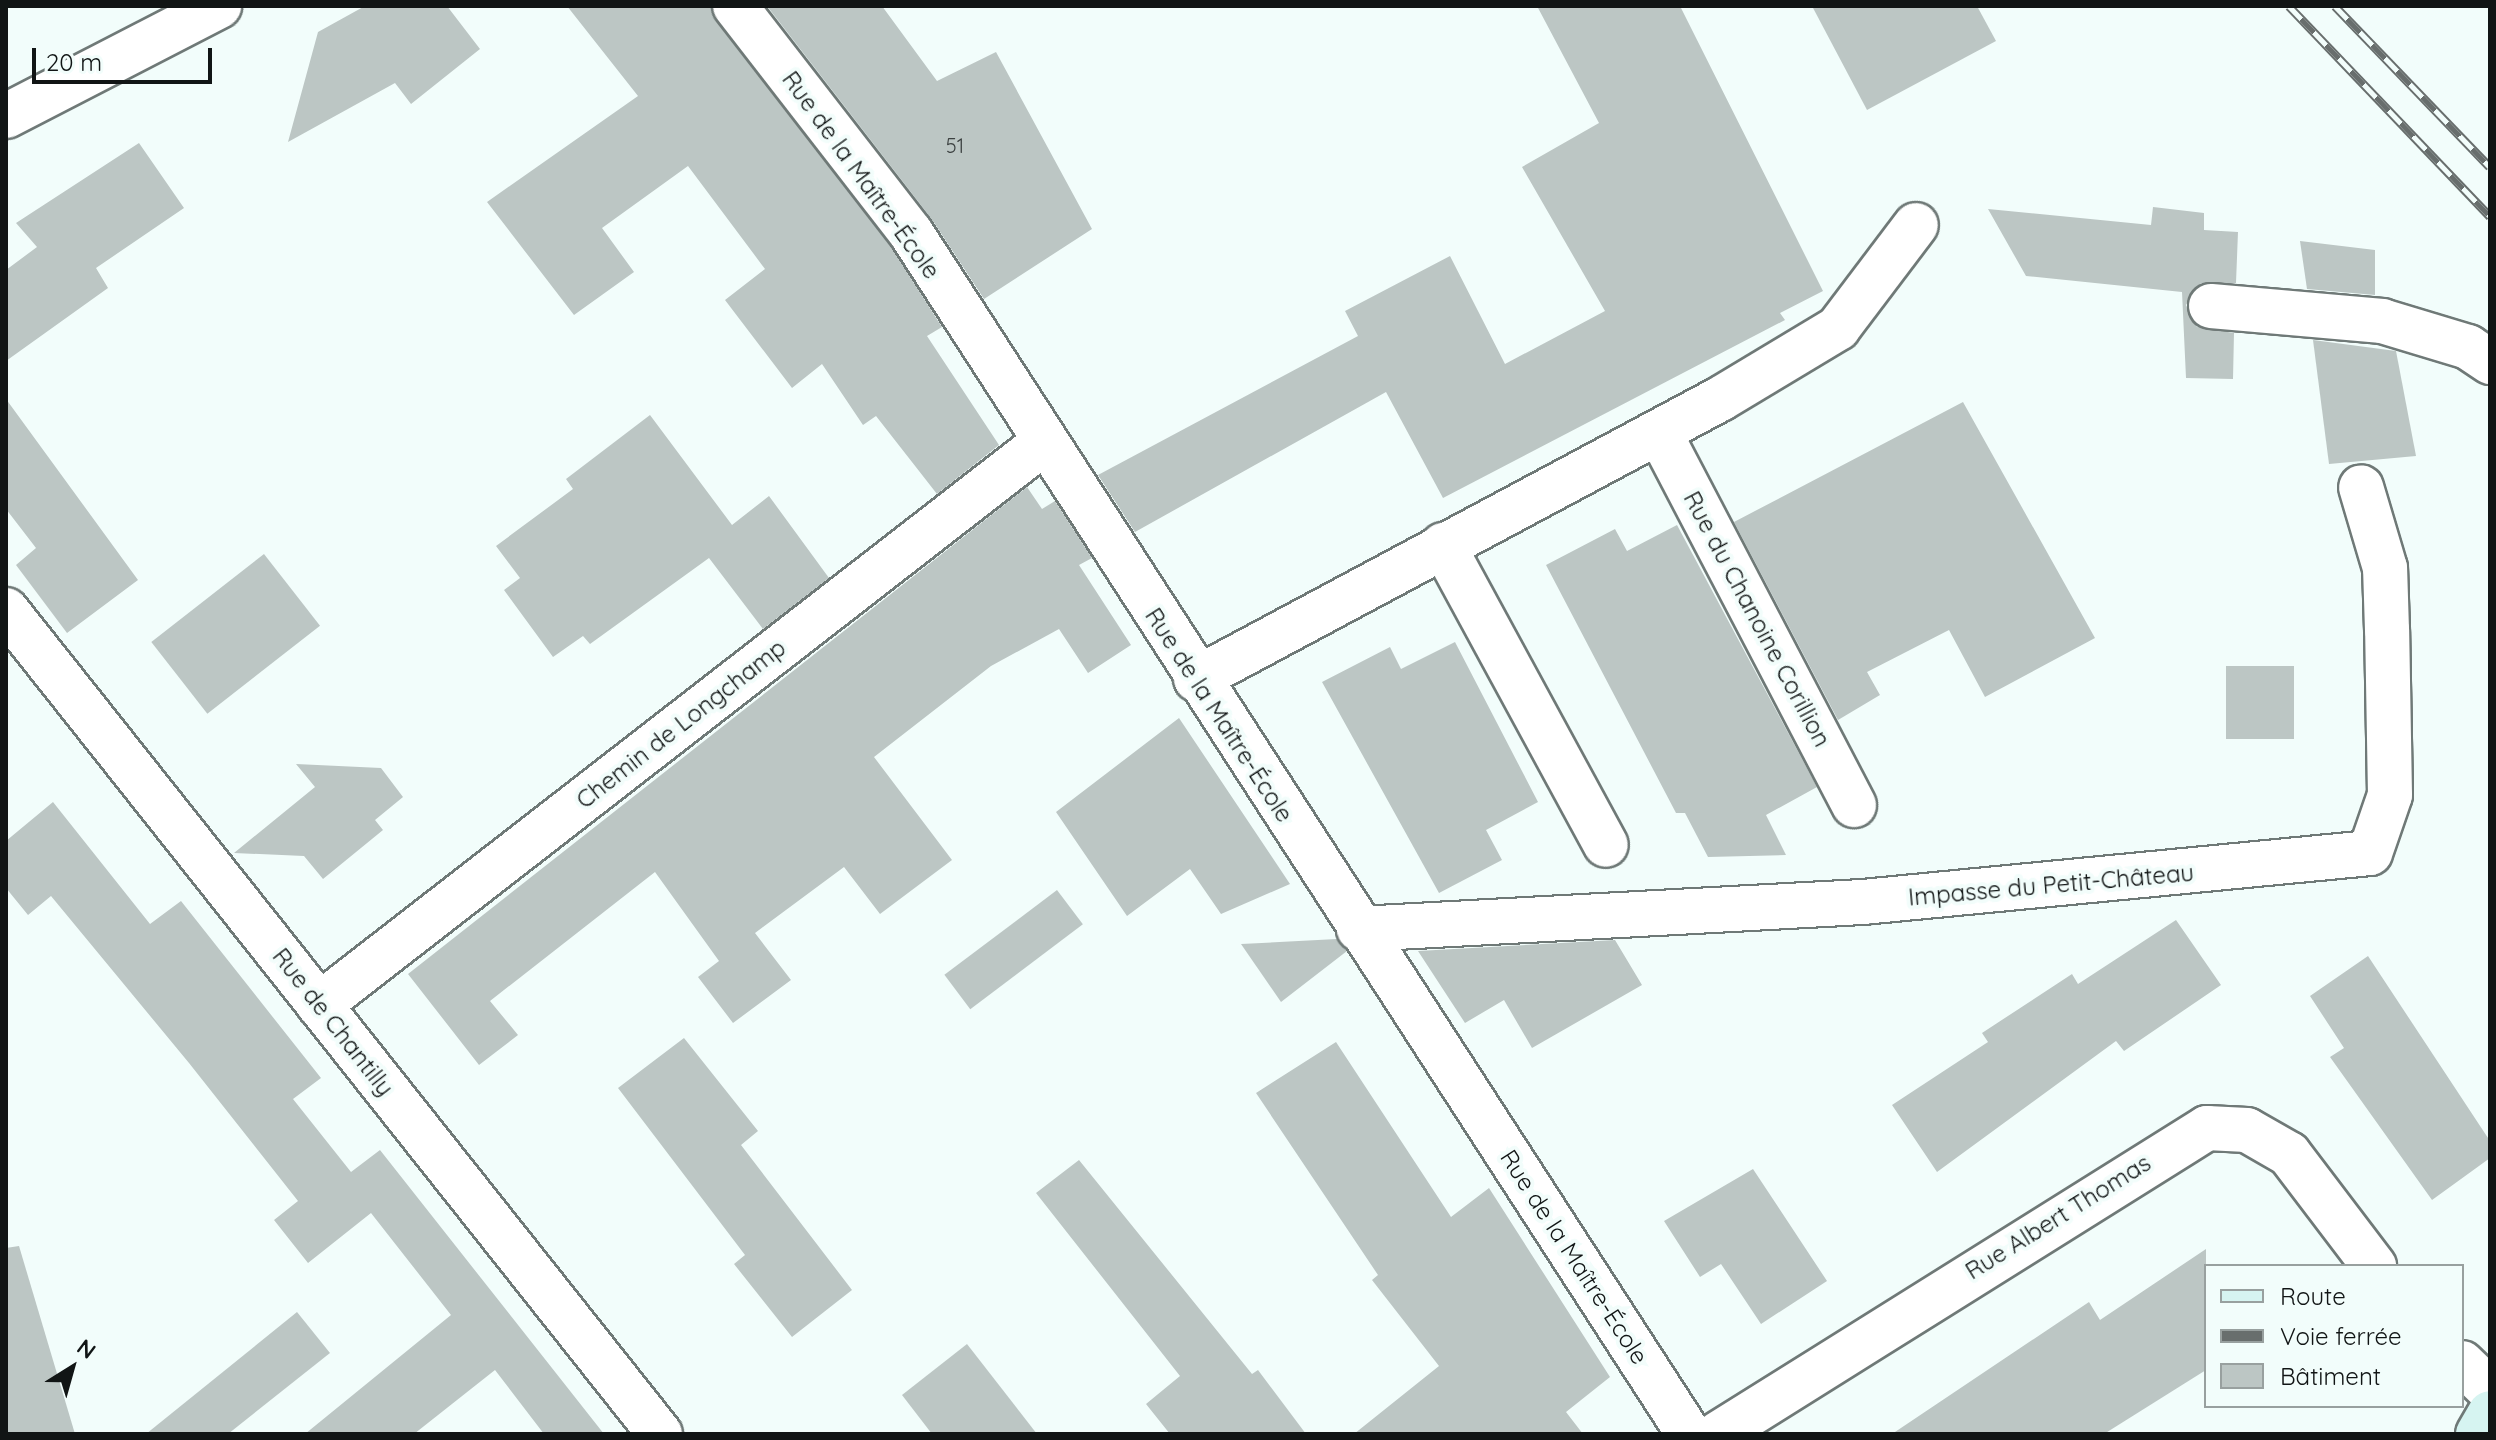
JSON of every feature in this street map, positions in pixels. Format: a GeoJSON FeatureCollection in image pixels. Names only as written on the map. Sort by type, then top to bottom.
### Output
{"type":"FeatureCollection","features":[{"type":"Feature","properties":{"kind":"street"},"geometry":{"type":"LineString","coordinates":[[6,116],[219,6]]}},
{"type":"Feature","properties":{"kind":"street","name":"Rue de la Maître-École"},"geometry":{"type":"LineString","coordinates":[[735,6],[911,233],[1042,444],[1689,1434]]}},
{"type":"Feature","properties":{"kind":"street"},"geometry":{"type":"LineString","coordinates":[[1196,679],[1659,432],[1838,328],[1916,225]]}},
{"type":"Feature","properties":{"kind":"street"},"geometry":{"type":"LineString","coordinates":[[2211,306],[2382,321],[2468,347],[2490,362]]}},
{"type":"Feature","properties":{"kind":"street","name":"Rue du Chanoine Corillion"},"geometry":{"type":"LineString","coordinates":[[1659,432],[1854,805]]}},
{"type":"Feature","properties":{"kind":"street","name":"Chemin de Longchamp"},"geometry":{"type":"LineString","coordinates":[[319,1005],[1042,444]]}},
{"type":"Feature","properties":{"kind":"street","name":"Impasse du Petit-Château"},"geometry":{"type":"LineString","coordinates":[[1359,929],[1863,902],[2370,853],[2390,795],[2387,645],[2385,568],[2361,487]]}},
{"type":"Feature","properties":{"kind":"street"},"geometry":{"type":"LineString","coordinates":[[1443,545],[1606,845]]}},
{"type":"Feature","properties":{"kind":"street","name":"Rue de Chantilly"},"geometry":{"type":"LineString","coordinates":[[6,610],[660,1434]]}},
{"type":"Feature","properties":{"kind":"street","name":"Rue Albert Thomas"},"geometry":{"type":"LineString","coordinates":[[1718,1434],[2207,1128],[2247,1130],[2289,1154],[2372,1264]]}},
{"type":"Feature","properties":{"kind":"street"},"geometry":{"type":"LineString","coordinates":[[2464,1365],[2490,1390]]}},
{"type":"Feature","properties":{"kind":"street"},"geometry":{"type":"LineString","coordinates":[[2478,1434],[2490,1413]]}},
{"type":"Feature","properties":{"kind":"building"},"geometry":{"type":"Polygon","coordinates":[[[365,6],[447,6],[480,49],[411,104],[395,83],[288,142],[318,32],[365,6]]]}},
{"type":"Feature","properties":{"kind":"building"},"geometry":{"type":"Polygon","coordinates":[[[567,6],[711,6],[891,247],[942,327],[927,336],[999,445],[937,494],[876,416],[863,425],[822,364],[792,388],[725,300],[765,269],[688,166],[602,228],[634,272],[574,315],[487,202],[638,96],[567,6]]]}},
{"type":"Feature","properties":{"kind":"building"},"geometry":{"type":"Polygon","coordinates":[[[767,6],[882,6],[937,81],[996,52],[1092,229],[984,299],[931,218],[767,6]]]}},
{"type":"Feature","properties":{"kind":"building"},"geometry":{"type":"Polygon","coordinates":[[[1537,6],[1680,6],[1823,291],[1780,313],[1785,320],[1443,498],[1386,392],[1135,532],[1098,475],[1358,336],[1345,311],[1450,256],[1505,364],[1605,311],[1522,167],[1599,123],[1537,6]]]}},
{"type":"Feature","properties":{"kind":"building"},"geometry":{"type":"Polygon","coordinates":[[[1812,6],[1977,6],[1996,41],[1867,110],[1812,6]]]}},
{"type":"Feature","properties":{"kind":"building"},"geometry":{"type":"Polygon","coordinates":[[[139,143],[184,208],[96,268],[108,288],[6,361],[6,270],[37,247],[16,223],[139,143]]]}},
{"type":"Feature","properties":{"kind":"building"},"geometry":{"type":"Polygon","coordinates":[[[2153,207],[2204,213],[2204,230],[2238,232],[2236,283],[2201,283],[2186,305],[2197,327],[2234,333],[2233,379],[2186,378],[2182,292],[2026,276],[1988,209],[2151,225],[2153,207]]]}},
{"type":"Feature","properties":{"kind":"building"},"geometry":{"type":"Polygon","coordinates":[[[2300,241],[2375,250],[2375,295],[2307,289],[2300,241]]]}},
{"type":"Feature","properties":{"kind":"building"},"geometry":{"type":"Polygon","coordinates":[[[2313,340],[2396,351],[2416,456],[2329,464],[2313,340]]]}},
{"type":"Feature","properties":{"kind":"building"},"geometry":{"type":"Polygon","coordinates":[[[6,399],[138,580],[67,633],[16,565],[36,548],[6,509],[6,399]]]}},
{"type":"Feature","properties":{"kind":"building"},"geometry":{"type":"Polygon","coordinates":[[[1963,402],[2095,638],[1985,697],[1949,630],[1867,672],[1880,695],[1838,720],[1734,522],[1963,402]]]}},
{"type":"Feature","properties":{"kind":"building"},"geometry":{"type":"Polygon","coordinates":[[[650,415],[732,525],[769,496],[829,578],[763,629],[709,558],[590,644],[583,636],[553,657],[504,590],[520,578],[496,546],[573,489],[566,479],[650,415]]]}},
{"type":"Feature","properties":{"kind":"building"},"geometry":{"type":"Polygon","coordinates":[[[1027,487],[1042,509],[1055,501],[1092,558],[1079,565],[1131,645],[1088,673],[1059,629],[991,666],[874,757],[952,860],[880,914],[844,867],[755,933],[791,980],[733,1023],[698,977],[719,961],[655,872],[490,1001],[518,1035],[479,1065],[408,974],[1027,487]]]}},
{"type":"Feature","properties":{"kind":"building"},"geometry":{"type":"Polygon","coordinates":[[[1677,525],[1817,787],[1766,815],[1786,855],[1708,857],[1685,813],[1676,813],[1546,565],[1615,529],[1627,551],[1677,525]]]}},
{"type":"Feature","properties":{"kind":"building"},"geometry":{"type":"Polygon","coordinates":[[[264,554],[320,626],[207,714],[151,642],[264,554]]]}},
{"type":"Feature","properties":{"kind":"building"},"geometry":{"type":"Polygon","coordinates":[[[1455,642],[1538,802],[1486,830],[1502,860],[1439,893],[1322,682],[1390,647],[1401,669],[1455,642]]]}},
{"type":"Feature","properties":{"kind":"building"},"geometry":{"type":"Polygon","coordinates":[[[2226,666],[2294,666],[2294,739],[2226,739],[2226,666]]]}},
{"type":"Feature","properties":{"kind":"building"},"geometry":{"type":"Polygon","coordinates":[[[1179,718],[1290,884],[1221,914],[1190,869],[1127,916],[1056,812],[1179,718]]]}},
{"type":"Feature","properties":{"kind":"building"},"geometry":{"type":"Polygon","coordinates":[[[296,764],[381,768],[403,797],[375,820],[383,830],[323,879],[304,856],[234,853],[315,787],[296,764]]]}},
{"type":"Feature","properties":{"kind":"building"},"geometry":{"type":"Polygon","coordinates":[[[53,802],[150,924],[181,901],[321,1078],[293,1099],[351,1172],[380,1150],[604,1434],[544,1434],[495,1370],[414,1434],[305,1434],[451,1315],[371,1213],[308,1263],[274,1220],[298,1201],[189,1063],[51,896],[28,915],[6,888],[6,841],[53,802]]]}},
{"type":"Feature","properties":{"kind":"building"},"geometry":{"type":"Polygon","coordinates":[[[1057,890],[1083,924],[970,1009],[944,975],[1057,890]]]}},
{"type":"Feature","properties":{"kind":"building"},"geometry":{"type":"Polygon","coordinates":[[[2176,920],[2221,985],[2124,1051],[2116,1041],[1937,1172],[1892,1105],[1988,1042],[1982,1033],[2072,974],[2078,984],[2176,920]]]}},
{"type":"Feature","properties":{"kind":"building"},"geometry":{"type":"Polygon","coordinates":[[[1337,939],[1347,951],[1281,1002],[1241,944],[1337,939]]]}},
{"type":"Feature","properties":{"kind":"building"},"geometry":{"type":"Polygon","coordinates":[[[1615,940],[1642,985],[1532,1048],[1504,1000],[1465,1023],[1418,951],[1615,940]]]}},
{"type":"Feature","properties":{"kind":"building"},"geometry":{"type":"Polygon","coordinates":[[[2368,956],[2490,1141],[2490,1158],[2432,1200],[2330,1057],[2344,1048],[2310,996],[2368,956]]]}},
{"type":"Feature","properties":{"kind":"building"},"geometry":{"type":"Polygon","coordinates":[[[684,1038],[758,1131],[741,1145],[852,1290],[792,1337],[734,1264],[745,1255],[618,1088],[684,1038]]]}},
{"type":"Feature","properties":{"kind":"building"},"geometry":{"type":"Polygon","coordinates":[[[1336,1042],[1451,1217],[1489,1188],[1610,1377],[1566,1412],[1583,1434],[1354,1434],[1439,1366],[1372,1280],[1378,1275],[1256,1093],[1336,1042]]]}},
{"type":"Feature","properties":{"kind":"building"},"geometry":{"type":"Polygon","coordinates":[[[1079,1160],[1252,1374],[1258,1370],[1306,1434],[1170,1434],[1146,1404],[1180,1376],[1036,1193],[1079,1160]]]}},
{"type":"Feature","properties":{"kind":"building"},"geometry":{"type":"Polygon","coordinates":[[[1753,1169],[1827,1281],[1761,1324],[1721,1264],[1700,1277],[1664,1221],[1753,1169]]]}},
{"type":"Feature","properties":{"kind":"building"},"geometry":{"type":"Polygon","coordinates":[[[19,1246],[75,1434],[6,1434],[6,1248],[19,1246]]]}},
{"type":"Feature","properties":{"kind":"building"},"geometry":{"type":"Polygon","coordinates":[[[2206,1249],[2204,1371],[2104,1434],[1892,1434],[2089,1302],[2100,1320],[2206,1249]]]}},
{"type":"Feature","properties":{"kind":"building"},"geometry":{"type":"Polygon","coordinates":[[[297,1312],[330,1353],[228,1434],[146,1434],[297,1312]]]}},
{"type":"Feature","properties":{"kind":"building"},"geometry":{"type":"Polygon","coordinates":[[[967,1344],[1037,1434],[932,1434],[902,1395],[967,1344]]]}},
{"type":"Feature","properties":{"kind":"railway"},"geometry":{"type":"LineString","coordinates":[[2289,6],[2490,216]]}},
{"type":"Feature","properties":{"kind":"railway"},"geometry":{"type":"LineString","coordinates":[[2335,6],[2490,167]]}}]}
